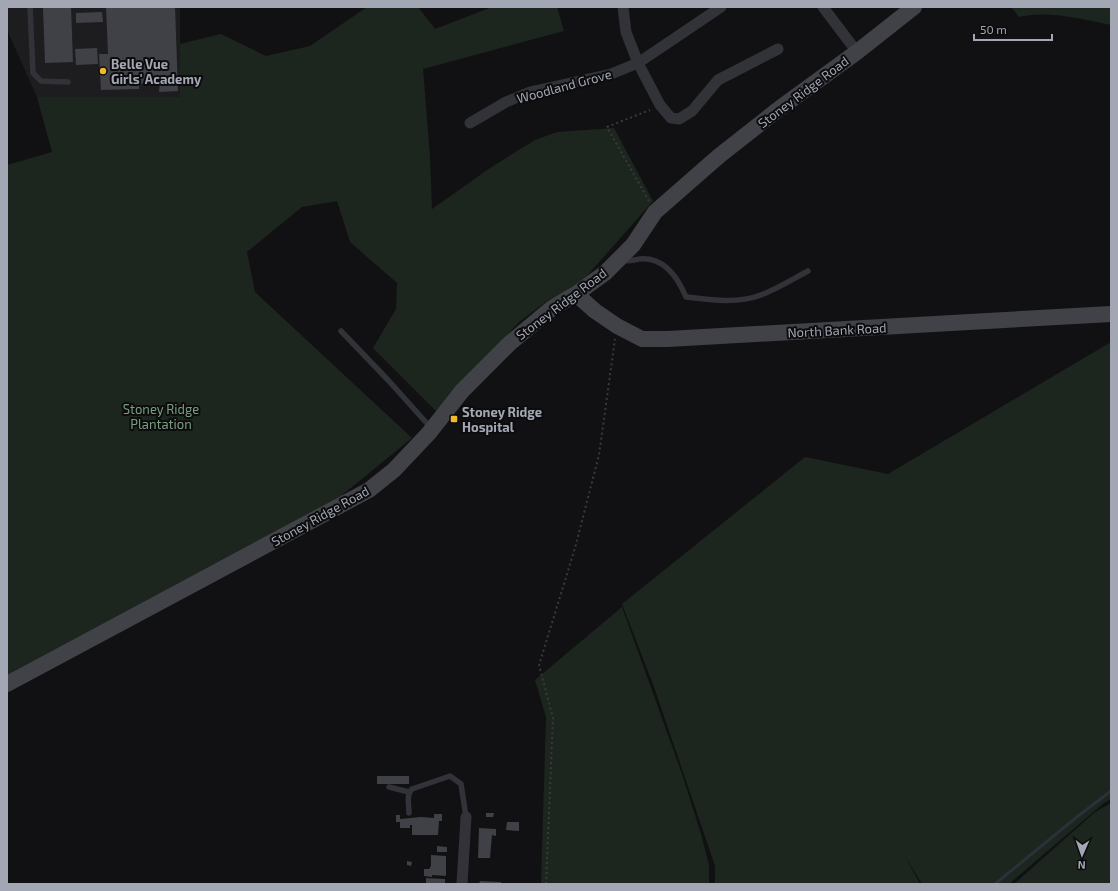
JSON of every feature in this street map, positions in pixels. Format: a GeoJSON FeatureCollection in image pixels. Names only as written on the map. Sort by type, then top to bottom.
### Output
{"type":"FeatureCollection","features":[{"type":"Feature","properties":{"kind":"street"},"geometry":{"type":"LineString","coordinates":[[623,7],[626,32],[638,63],[660,105],[671,118],[679,119],[692,110],[718,80],[778,49]]}},
{"type":"Feature","properties":{"kind":"street","name":"Woodland Grove"},"geometry":{"type":"LineString","coordinates":[[470,123],[506,102],[530,92],[611,74],[638,63],[721,7]]}},
{"type":"Feature","properties":{"kind":"street"},"geometry":{"type":"LineString","coordinates":[[823,7],[857,52]]}},
{"type":"Feature","properties":{"kind":"street","name":"Stoney Ridge Road"},"geometry":{"type":"LineString","coordinates":[[7,684],[369,490],[394,470],[432,429],[462,391],[510,343],[552,308],[576,294],[605,273],[633,245],[656,212],[720,156],[780,108],[857,52],[914,7]]}},
{"type":"Feature","properties":{"kind":"street","name":"North Bank Road"},"geometry":{"type":"LineString","coordinates":[[576,294],[595,311],[617,326],[642,338],[668,339],[1111,314]]}},
{"type":"Feature","properties":{"kind":"street"},"geometry":{"type":"LineString","coordinates":[[462,884],[466,817]]}},
{"type":"Feature","properties":{"kind":"lane"},"geometry":{"type":"LineString","coordinates":[[30,7],[33,73],[41,82],[68,82]]}},
{"type":"Feature","properties":{"kind":"lane"},"geometry":{"type":"LineString","coordinates":[[619,259],[627,262],[640,259],[650,259],[663,265],[672,272],[681,284],[686,297],[725,301],[741,300],[760,295],[808,271]]}},
{"type":"Feature","properties":{"kind":"lane"},"geometry":{"type":"LineString","coordinates":[[341,331],[432,429]]}},
{"type":"Feature","properties":{"kind":"lane"},"geometry":{"type":"LineString","coordinates":[[409,813],[408,794],[412,789],[450,776],[461,784],[466,817]]}},
{"type":"Feature","properties":{"kind":"lane"},"geometry":{"type":"LineString","coordinates":[[389,787],[409,792]]}},
{"type":"Feature","properties":{"kind":"path"},"geometry":{"type":"LineString","coordinates":[[656,212],[607,127],[660,105]]}},
{"type":"Feature","properties":{"kind":"path"},"geometry":{"type":"LineString","coordinates":[[546,884],[553,718],[539,665],[575,548],[599,455],[617,326]]}},
{"type":"Feature","properties":{"kind":"shaded area","name":"Belle Vue Girls' Academy"},"geometry":{"type":"Polygon","coordinates":[[[7,7],[180,7],[180,97],[37,97],[7,30],[7,7]]]}},
{"type":"Feature","properties":{"kind":"green space","name":"Stoney Ridge Plantation"},"geometry":{"type":"Polygon","coordinates":[[[367,7],[418,7],[435,29],[492,7],[557,7],[564,31],[423,69],[430,156],[432,209],[490,168],[535,140],[557,132],[614,128],[653,201],[586,277],[564,293],[548,300],[518,323],[436,411],[373,348],[396,309],[397,283],[350,242],[337,201],[302,207],[247,252],[255,292],[412,438],[341,496],[7,675],[7,165],[52,152],[37,97],[180,97],[180,44],[221,34],[266,56],[310,46],[367,7]]]}},
{"type":"Feature","properties":{"kind":"green space"},"geometry":{"type":"Polygon","coordinates":[[[1011,7],[1111,7],[1111,25],[1065,16],[1042,14],[1019,17],[1011,7]]]}},
{"type":"Feature","properties":{"kind":"green space"},"geometry":{"type":"Polygon","coordinates":[[[1111,342],[1111,799],[1104,803],[1009,884],[922,884],[905,856],[920,884],[715,884],[715,866],[654,687],[622,604],[805,457],[888,474],[1111,342]]]}},
{"type":"Feature","properties":{"kind":"green space"},"geometry":{"type":"Polygon","coordinates":[[[622,607],[682,774],[701,834],[709,865],[709,884],[541,884],[546,717],[535,680],[622,607]]]}},
{"type":"Feature","properties":{"kind":"green space"},"geometry":{"type":"Polygon","coordinates":[[[1111,803],[1111,884],[1014,884],[1095,812],[1111,803]]]}},
{"type":"Feature","properties":{"kind":"building"},"geometry":{"type":"Polygon","coordinates":[[[43,7],[71,7],[73,62],[45,63],[43,7]]]}},
{"type":"Feature","properties":{"kind":"building"},"geometry":{"type":"Polygon","coordinates":[[[106,7],[175,7],[178,91],[159,92],[160,83],[139,84],[139,89],[101,90],[99,54],[108,54],[106,7]]]}},
{"type":"Feature","properties":{"kind":"building"},"geometry":{"type":"Polygon","coordinates":[[[102,12],[103,22],[76,23],[76,13],[102,12]]]}},
{"type":"Feature","properties":{"kind":"building"},"geometry":{"type":"Polygon","coordinates":[[[97,48],[98,64],[76,65],[75,49],[97,48]]]}},
{"type":"Feature","properties":{"kind":"building"},"geometry":{"type":"Polygon","coordinates":[[[377,776],[409,776],[409,784],[377,784],[377,776]]]}},
{"type":"Feature","properties":{"kind":"building"},"geometry":{"type":"Polygon","coordinates":[[[486,813],[494,813],[493,817],[486,817],[486,813]]]}},
{"type":"Feature","properties":{"kind":"building"},"geometry":{"type":"Polygon","coordinates":[[[434,814],[442,814],[442,821],[439,821],[438,835],[412,835],[412,825],[410,825],[410,828],[400,828],[400,822],[396,822],[396,815],[400,815],[400,819],[421,817],[434,818],[434,814]]]}},
{"type":"Feature","properties":{"kind":"building"},"geometry":{"type":"Polygon","coordinates":[[[507,822],[519,822],[519,831],[506,830],[507,822]]]}},
{"type":"Feature","properties":{"kind":"building"},"geometry":{"type":"Polygon","coordinates":[[[479,828],[496,829],[496,836],[492,835],[490,858],[478,858],[479,828]]]}},
{"type":"Feature","properties":{"kind":"building"},"geometry":{"type":"Polygon","coordinates":[[[437,846],[447,847],[447,852],[437,852],[437,846]]]}},
{"type":"Feature","properties":{"kind":"building"},"geometry":{"type":"Polygon","coordinates":[[[431,855],[446,856],[446,876],[424,876],[424,869],[429,869],[431,866],[431,855]]]}},
{"type":"Feature","properties":{"kind":"building"},"geometry":{"type":"Polygon","coordinates":[[[407,861],[412,862],[411,866],[407,865],[407,861]]]}},
{"type":"Feature","properties":{"kind":"building"},"geometry":{"type":"Polygon","coordinates":[[[426,878],[445,879],[445,884],[426,884],[426,878]]]}},
{"type":"Feature","properties":{"kind":"building"},"geometry":{"type":"Polygon","coordinates":[[[480,881],[501,882],[501,884],[479,884],[480,881]]]}},
{"type":"Feature","properties":{"kind":"waterway"},"geometry":{"type":"LineString","coordinates":[[995,884],[1111,791]]}},
{"type":"Feature","properties":{"kind":"place","name":"Belle Vue Girls' Academy"},"geometry":{"type":"Point","coordinates":[103,71]}},
{"type":"Feature","properties":{"kind":"place","name":"Stoney Ridge Hospital"},"geometry":{"type":"Point","coordinates":[454,419]}}]}
